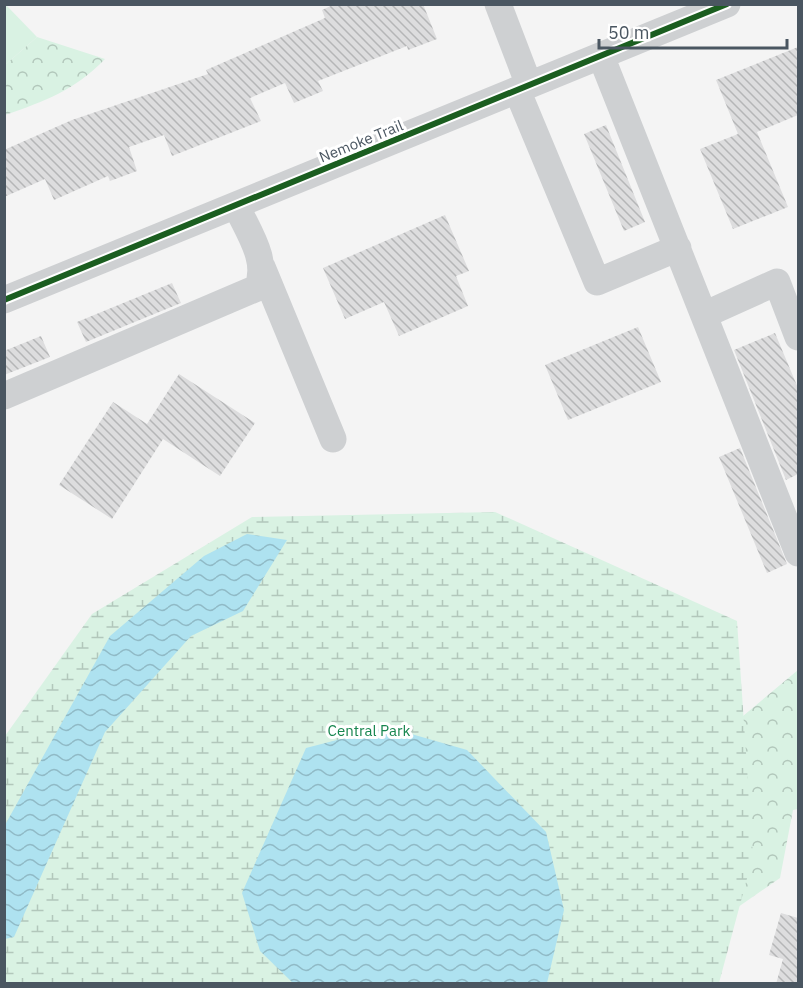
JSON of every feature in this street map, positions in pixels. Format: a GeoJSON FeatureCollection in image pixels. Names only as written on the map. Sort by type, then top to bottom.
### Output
{"type":"FeatureCollection","features":[{"type":"Feature","properties":{"kind":"street"},"geometry":{"type":"LineString","coordinates":[[498,4],[524,88],[597,282],[678,248]]}},
{"type":"Feature","properties":{"kind":"street","name":"Nemoke Trail"},"geometry":{"type":"LineString","coordinates":[[4,300],[727,4]]}},
{"type":"Feature","properties":{"kind":"street"},"geometry":{"type":"LineString","coordinates":[[601,56],[798,548]]}},
{"type":"Feature","properties":{"kind":"street"},"geometry":{"type":"LineString","coordinates":[[236,205],[333,439]]}},
{"type":"Feature","properties":{"kind":"street"},"geometry":{"type":"LineString","coordinates":[[4,396],[257,288],[262,267]]}},
{"type":"Feature","properties":{"kind":"street"},"geometry":{"type":"LineString","coordinates":[[704,315],[777,282],[798,337]]}},
{"type":"Feature","properties":{"kind":"green space"},"geometry":{"type":"Polygon","coordinates":[[[4,5],[37,37],[5,65],[4,5]]]}},
{"type":"Feature","properties":{"kind":"green space"},"geometry":{"type":"Polygon","coordinates":[[[37,37],[105,59],[82,79],[58,94],[5,115],[5,65],[37,37]]]}},
{"type":"Feature","properties":{"kind":"green space","name":"Central Park"},"geometry":{"type":"Polygon","coordinates":[[[495,512],[737,621],[753,856],[719,983],[5,984],[5,736],[92,614],[252,517],[495,512]]]}},
{"type":"Feature","properties":{"kind":"green space"},"geometry":{"type":"Polygon","coordinates":[[[798,670],[798,809],[793,810],[780,878],[708,928],[725,731],[798,670]]]}},
{"type":"Feature","properties":{"kind":"water"},"geometry":{"type":"Polygon","coordinates":[[[247,534],[287,540],[243,611],[191,636],[105,732],[14,937],[5,939],[5,825],[110,636],[204,556],[247,534]]]}},
{"type":"Feature","properties":{"kind":"water"},"geometry":{"type":"Polygon","coordinates":[[[387,727],[467,750],[546,832],[564,910],[547,983],[293,983],[260,951],[242,893],[306,748],[387,727]]]}},
{"type":"Feature","properties":{"kind":"building"},"geometry":{"type":"Polygon","coordinates":[[[335,4],[423,4],[437,39],[408,50],[407,46],[318,81],[323,91],[294,103],[285,83],[250,98],[261,121],[172,156],[164,135],[129,147],[137,171],[110,181],[108,176],[54,200],[45,179],[4,197],[4,150],[72,120],[208,74],[206,70],[325,18],[322,10],[335,4]]]}},
{"type":"Feature","properties":{"kind":"building"},"geometry":{"type":"Polygon","coordinates":[[[798,47],[798,115],[757,132],[788,207],[733,229],[700,149],[738,134],[716,80],[798,47]]]}},
{"type":"Feature","properties":{"kind":"building"},"geometry":{"type":"Polygon","coordinates":[[[606,125],[645,222],[624,231],[584,134],[606,125]]]}},
{"type":"Feature","properties":{"kind":"building"},"geometry":{"type":"Polygon","coordinates":[[[445,215],[469,271],[456,276],[468,306],[399,336],[384,302],[345,319],[323,268],[445,215]]]}},
{"type":"Feature","properties":{"kind":"building"},"geometry":{"type":"Polygon","coordinates":[[[172,283],[181,303],[86,342],[77,322],[172,283]]]}},
{"type":"Feature","properties":{"kind":"building"},"geometry":{"type":"Polygon","coordinates":[[[638,327],[661,382],[568,420],[545,365],[638,327]]]}},
{"type":"Feature","properties":{"kind":"building"},"geometry":{"type":"Polygon","coordinates":[[[775,333],[798,388],[798,474],[786,480],[734,350],[775,333]]]}},
{"type":"Feature","properties":{"kind":"building"},"geometry":{"type":"Polygon","coordinates":[[[41,336],[50,357],[4,375],[4,351],[41,336]]]}},
{"type":"Feature","properties":{"kind":"building"},"geometry":{"type":"Polygon","coordinates":[[[179,374],[255,423],[220,476],[163,439],[112,519],[59,485],[113,402],[147,424],[179,374]]]}},
{"type":"Feature","properties":{"kind":"building"},"geometry":{"type":"Polygon","coordinates":[[[740,448],[787,564],[767,573],[719,457],[740,448]]]}},
{"type":"Feature","properties":{"kind":"building"},"geometry":{"type":"Polygon","coordinates":[[[781,913],[798,918],[798,984],[776,984],[783,959],[769,955],[781,913]]]}},
{"type":"Feature","properties":{"kind":"cycle path"},"geometry":{"type":"LineString","coordinates":[[4,300],[727,4]]}}]}
